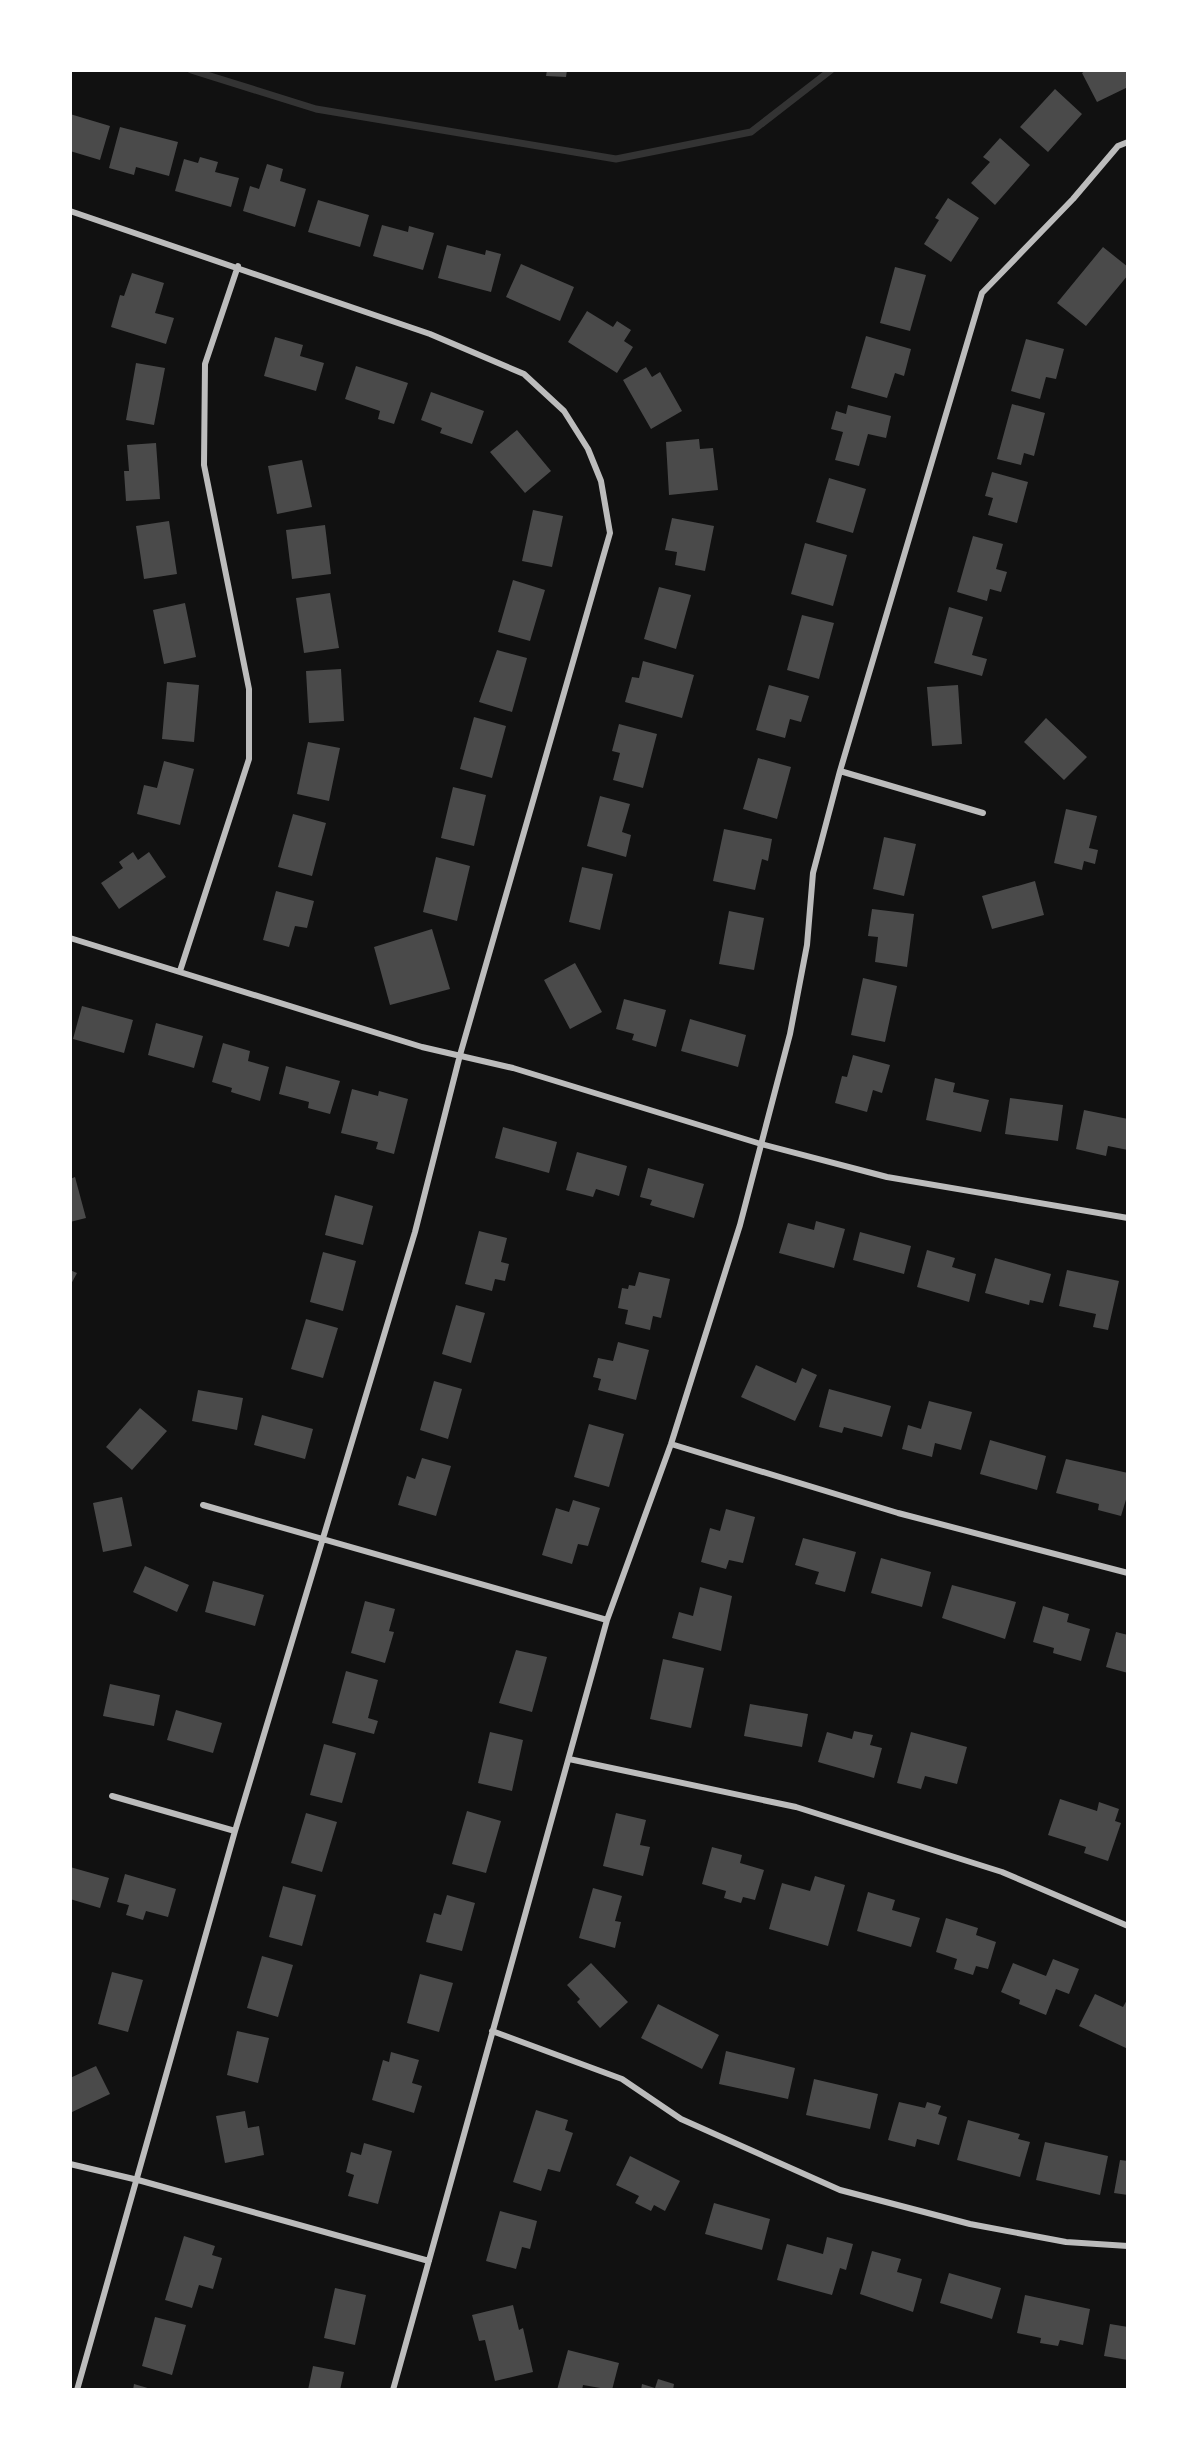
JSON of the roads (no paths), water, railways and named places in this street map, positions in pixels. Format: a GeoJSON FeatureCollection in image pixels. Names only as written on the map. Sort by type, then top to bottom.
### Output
{"type":"FeatureCollection","features":[{"type":"Feature","properties":{"kind":"street"},"geometry":{"type":"LineString","coordinates":[[393,2390],[607,1620],[671,1444],[740,1225],[790,1034],[807,945],[813,873],[840,771],[982,292],[1118,146],[1128,142]]}},
{"type":"Feature","properties":{"kind":"street"},"geometry":{"type":"LineString","coordinates":[[70,211],[238,266],[430,334],[525,374],[564,411],[588,449],[601,481],[610,533],[460,1055],[415,1232],[236,1831],[77,2390]]}},
{"type":"Feature","properties":{"kind":"street"},"geometry":{"type":"LineString","coordinates":[[180,971],[249,759],[249,689],[204,465],[205,364],[238,266]]}},
{"type":"Feature","properties":{"kind":"street"},"geometry":{"type":"LineString","coordinates":[[840,771],[983,813]]}},
{"type":"Feature","properties":{"kind":"street"},"geometry":{"type":"LineString","coordinates":[[70,938],[422,1047],[513,1068],[761,1144],[887,1177],[1128,1218]]}},
{"type":"Feature","properties":{"kind":"street"},"geometry":{"type":"LineString","coordinates":[[671,1444],[898,1513],[1128,1573]]}},
{"type":"Feature","properties":{"kind":"street"},"geometry":{"type":"LineString","coordinates":[[203,1504],[607,1620]]}},
{"type":"Feature","properties":{"kind":"street"},"geometry":{"type":"LineString","coordinates":[[569,1759],[796,1807],[1002,1872],[1128,1926]]}},
{"type":"Feature","properties":{"kind":"street"},"geometry":{"type":"LineString","coordinates":[[112,1796],[236,1831]]}},
{"type":"Feature","properties":{"kind":"street"},"geometry":{"type":"LineString","coordinates":[[492,2031],[622,2079],[681,2119],[840,2190],[970,2224],[1066,2242],[1128,2246]]}},
{"type":"Feature","properties":{"kind":"street"},"geometry":{"type":"LineString","coordinates":[[70,2164],[138,2180],[429,2261]]}},
{"type":"Feature","properties":{"kind":"waterway"},"geometry":{"type":"LineString","coordinates":[[191,70],[316,109],[616,159],[751,132],[831,70]]}}]}
